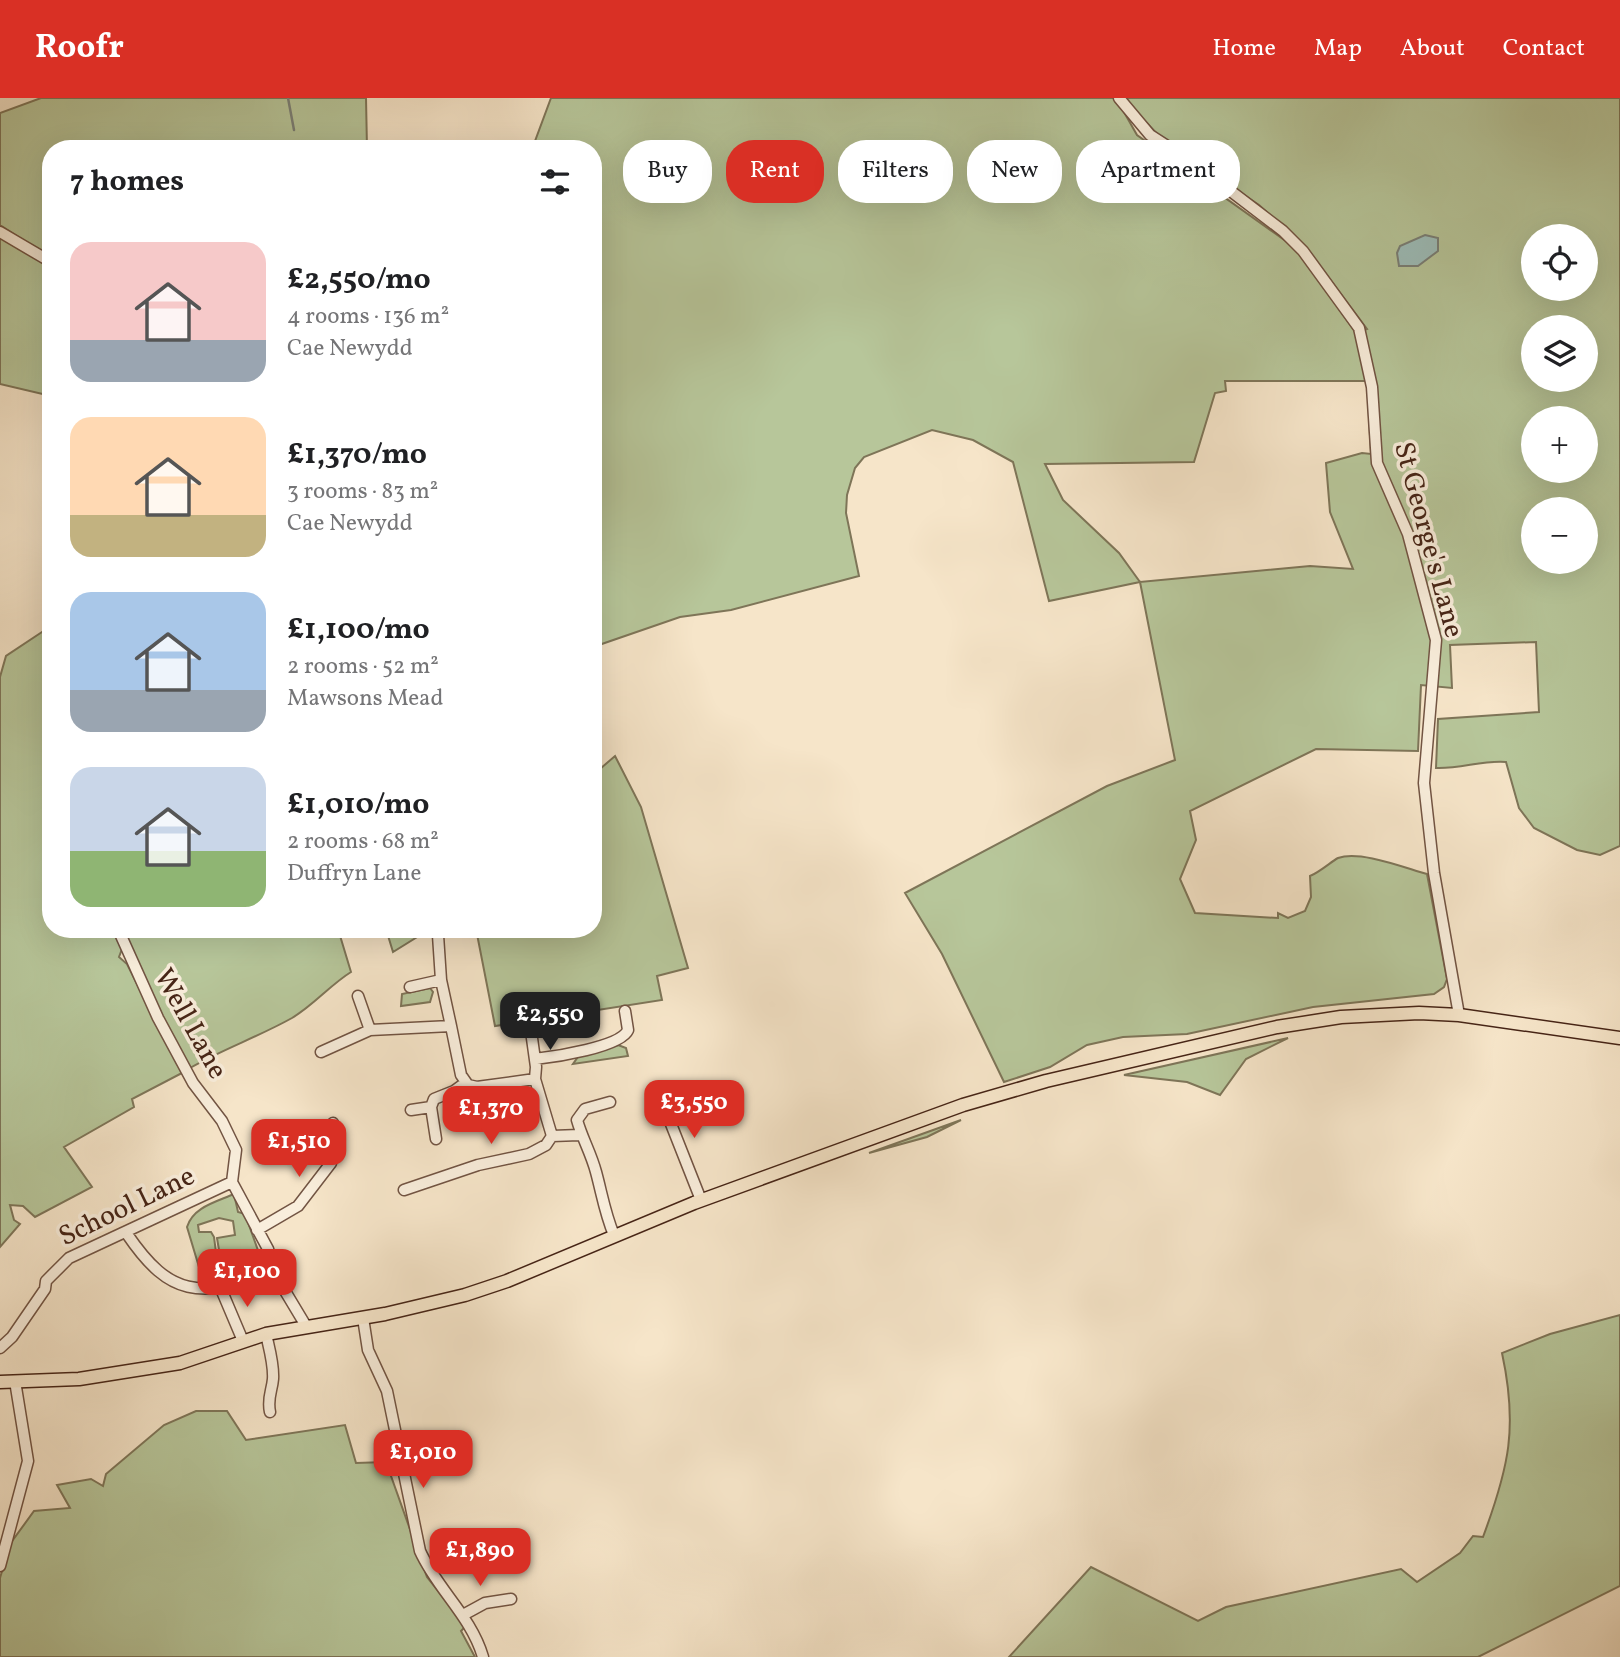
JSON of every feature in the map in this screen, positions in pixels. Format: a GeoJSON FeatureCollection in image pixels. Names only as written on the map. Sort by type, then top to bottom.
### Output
{"type":"FeatureCollection","features":[{"type":"Feature","properties":{"kind":"main road"},"geometry":{"type":"LineString","coordinates":[[0,1382],[79,1379],[156,1368],[180,1363],[266,1334],[363,1318],[493,1286],[701,1200],[942,1112],[1046,1081],[1296,1023],[1361,1015],[1459,1014],[1620,1038]]}},
{"type":"Feature","properties":{"kind":"street","name":"St George's Lane"},"geometry":{"type":"LineString","coordinates":[[1119,98],[1150,135],[1198,166],[1283,231],[1310,259],[1359,328],[1373,387],[1377,463],[1408,534],[1436,640],[1424,783],[1434,873],[1459,1014]]}},
{"type":"Feature","properties":{"kind":"street"},"geometry":{"type":"LineString","coordinates":[[0,232],[42,257]]}},
{"type":"Feature","properties":{"kind":"street","name":"Well Lane"},"geometry":{"type":"LineString","coordinates":[[122,938],[158,1018],[193,1083],[222,1121],[236,1150],[232,1182]]}},
{"type":"Feature","properties":{"kind":"street"},"geometry":{"type":"LineString","coordinates":[[438,938],[441,980],[465,1083],[477,1087],[535,1079]]}},
{"type":"Feature","properties":{"kind":"street"},"geometry":{"type":"LineString","coordinates":[[410,988],[441,980]]}},
{"type":"Feature","properties":{"kind":"street"},"geometry":{"type":"LineString","coordinates":[[358,996],[370,1030]]}},
{"type":"Feature","properties":{"kind":"street"},"geometry":{"type":"LineString","coordinates":[[536,1059],[563,1056],[621,1040],[628,1030],[625,1010]]}},
{"type":"Feature","properties":{"kind":"street"},"geometry":{"type":"LineString","coordinates":[[530,1024],[536,1059],[535,1079],[552,1136]]}},
{"type":"Feature","properties":{"kind":"street"},"geometry":{"type":"LineString","coordinates":[[321,1052],[370,1030],[451,1026]]}},
{"type":"Feature","properties":{"kind":"street"},"geometry":{"type":"LineString","coordinates":[[436,1139],[430,1107],[437,1096],[452,1093],[465,1083]]}},
{"type":"Feature","properties":{"kind":"street"},"geometry":{"type":"LineString","coordinates":[[658,1091],[701,1200]]}},
{"type":"Feature","properties":{"kind":"street"},"geometry":{"type":"LineString","coordinates":[[610,1102],[582,1111],[577,1117],[579,1135],[593,1164],[602,1205],[614,1235]]}},
{"type":"Feature","properties":{"kind":"street"},"geometry":{"type":"LineString","coordinates":[[411,1110],[430,1107]]}},
{"type":"Feature","properties":{"kind":"street"},"geometry":{"type":"LineString","coordinates":[[257,1230],[298,1206],[331,1163],[333,1123]]}},
{"type":"Feature","properties":{"kind":"street"},"geometry":{"type":"LineString","coordinates":[[404,1190],[469,1167],[529,1154],[542,1148],[552,1136],[579,1135]]}},
{"type":"Feature","properties":{"kind":"street"},"geometry":{"type":"LineString","coordinates":[[232,1182],[257,1230],[276,1276],[306,1326]]}},
{"type":"Feature","properties":{"kind":"street","name":"School Lane"},"geometry":{"type":"LineString","coordinates":[[0,1348],[12,1337],[45,1290],[46,1281],[60,1265],[93,1245],[127,1234],[232,1182]]}},
{"type":"Feature","properties":{"kind":"street"},"geometry":{"type":"LineString","coordinates":[[127,1234],[145,1261],[168,1282],[221,1289],[276,1276]]}},
{"type":"Feature","properties":{"kind":"street"},"geometry":{"type":"LineString","coordinates":[[221,1289],[243,1341]]}},
{"type":"Feature","properties":{"kind":"street"},"geometry":{"type":"LineString","coordinates":[[363,1318],[368,1350],[387,1391],[420,1551],[430,1574],[463,1615],[483,1657]]}},
{"type":"Feature","properties":{"kind":"street"},"geometry":{"type":"LineString","coordinates":[[266,1334],[273,1380],[267,1399],[270,1412]]}},
{"type":"Feature","properties":{"kind":"street"},"geometry":{"type":"LineString","coordinates":[[0,1566],[28,1461],[15,1381]]}},
{"type":"Feature","properties":{"kind":"street"},"geometry":{"type":"LineString","coordinates":[[463,1615],[485,1603],[511,1599]]}},
{"type":"Feature","properties":{"kind":"green space"},"geometry":{"type":"Polygon","coordinates":[[[41,98],[366,98],[367,140],[42,140],[42,252],[0,225],[0,113],[41,98]]]}},
{"type":"Feature","properties":{"kind":"green space"},"geometry":{"type":"Polygon","coordinates":[[[551,98],[1116,98],[1137,135],[1144,140],[1076,140],[1076,203],[1232,203],[1297,249],[1356,333],[1367,329],[1305,246],[1259,205],[1240,192],[1240,140],[1164,140],[1123,98],[1620,98],[1620,846],[1600,855],[1577,850],[1534,828],[1519,808],[1506,762],[1436,768],[1438,719],[1539,712],[1536,642],[1450,645],[1452,688],[1421,685],[1418,751],[1316,749],[1190,811],[1196,840],[1180,879],[1195,913],[1278,918],[1278,913],[1288,918],[1305,911],[1311,897],[1310,876],[1338,858],[1347,856],[1370,858],[1427,874],[1447,979],[1444,987],[1434,994],[1313,1007],[1187,1034],[1123,1037],[1087,1045],[1050,1067],[1004,1082],[942,954],[905,893],[1107,786],[1175,760],[1140,582],[1049,601],[1013,462],[973,440],[932,430],[864,457],[855,468],[847,495],[846,513],[859,576],[731,610],[680,617],[602,644],[602,140],[535,140],[551,98]],[[1225,381],[1226,391],[1215,393],[1194,462],[1045,464],[1063,500],[1119,553],[1140,582],[1310,566],[1353,569],[1330,512],[1326,463],[1362,453],[1371,454],[1367,381],[1225,381]]]}},
{"type":"Feature","properties":{"kind":"green space"},"geometry":{"type":"Polygon","coordinates":[[[0,235],[42,261],[42,394],[0,384],[0,235]]]}},
{"type":"Feature","properties":{"kind":"green space"},"geometry":{"type":"Polygon","coordinates":[[[42,632],[42,938],[117,938],[122,949],[119,957],[127,964],[182,1073],[132,1099],[134,1107],[64,1147],[92,1187],[35,1217],[23,1206],[10,1205],[14,1220],[20,1224],[0,1247],[0,677],[6,656],[42,632]]]}},
{"type":"Feature","properties":{"kind":"green space"},"geometry":{"type":"Polygon","coordinates":[[[615,756],[641,807],[688,968],[657,976],[662,1000],[495,1026],[478,938],[602,938],[602,767],[615,756]]]}},
{"type":"Feature","properties":{"kind":"green space"},"geometry":{"type":"Polygon","coordinates":[[[125,938],[341,938],[351,972],[292,1018],[190,1068],[160,1013],[125,938]]]}},
{"type":"Feature","properties":{"kind":"green space"},"geometry":{"type":"Polygon","coordinates":[[[389,938],[416,938],[393,952],[389,938]]]}},
{"type":"Feature","properties":{"kind":"green space"},"geometry":{"type":"Polygon","coordinates":[[[430,988],[433,992],[430,1002],[401,1006],[402,994],[430,988]]]}},
{"type":"Feature","properties":{"kind":"green space"},"geometry":{"type":"Polygon","coordinates":[[[1288,1038],[1246,1059],[1220,1095],[1187,1082],[1124,1075],[1288,1038]]]}},
{"type":"Feature","properties":{"kind":"green space"},"geometry":{"type":"Polygon","coordinates":[[[618,1045],[626,1048],[628,1056],[573,1064],[580,1054],[618,1045]]]}},
{"type":"Feature","properties":{"kind":"green space"},"geometry":{"type":"Polygon","coordinates":[[[961,1120],[927,1137],[869,1153],[961,1120]]]}},
{"type":"Feature","properties":{"kind":"green space"},"geometry":{"type":"Polygon","coordinates":[[[234,1194],[238,1212],[245,1214],[265,1270],[223,1274],[217,1238],[235,1235],[233,1221],[219,1218],[198,1225],[199,1232],[211,1232],[214,1237],[219,1275],[202,1277],[187,1227],[200,1210],[234,1194]]]}},
{"type":"Feature","properties":{"kind":"green space"},"geometry":{"type":"Polygon","coordinates":[[[1620,1315],[1620,1586],[1478,1657],[1009,1657],[1091,1567],[1198,1621],[1226,1607],[1401,1569],[1417,1582],[1460,1553],[1473,1536],[1483,1537],[1505,1468],[1508,1446],[1509,1403],[1502,1353],[1550,1334],[1620,1315]]]}},
{"type":"Feature","properties":{"kind":"green space"},"geometry":{"type":"Polygon","coordinates":[[[196,1411],[227,1411],[246,1440],[345,1425],[356,1463],[386,1462],[427,1577],[466,1626],[461,1631],[475,1657],[0,1657],[0,1578],[10,1544],[34,1511],[70,1508],[57,1485],[91,1479],[103,1486],[106,1474],[164,1425],[196,1411]]]}},
{"type":"Feature","properties":{"kind":"water"},"geometry":{"type":"Polygon","coordinates":[[[1425,235],[1438,238],[1438,251],[1418,266],[1399,266],[1397,253],[1400,246],[1425,235]]]}},
{"type":"Feature","properties":{"kind":"waterway"},"geometry":{"type":"LineString","coordinates":[[288,98],[294,130]]}}]}
